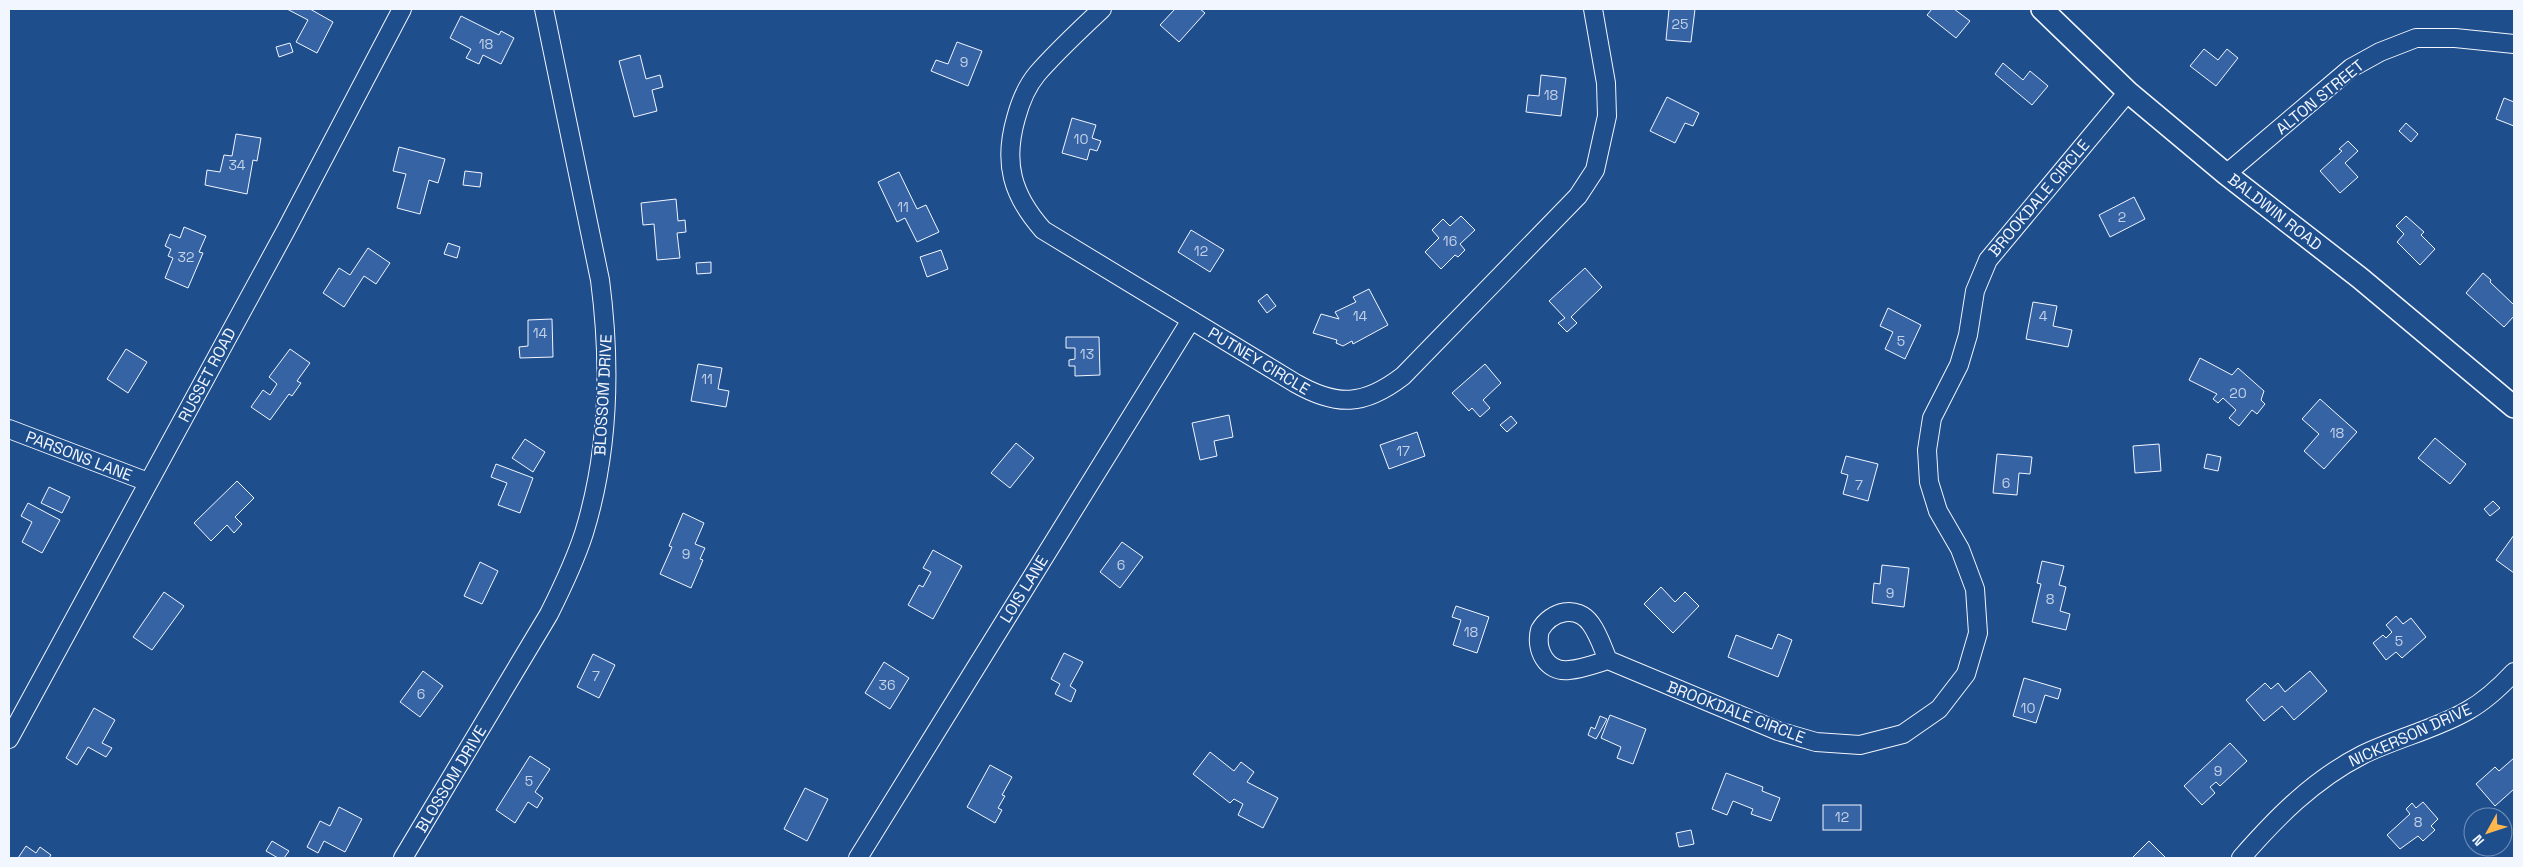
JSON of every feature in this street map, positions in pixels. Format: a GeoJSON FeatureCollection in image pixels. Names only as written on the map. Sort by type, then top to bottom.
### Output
{"type":"FeatureCollection","features":[{"type":"Feature","properties":{"kind":"street","name":"RUSSET ROAD"},"geometry":{"type":"LineString","coordinates":[[9,739],[286,230],[402,9]]}},
{"type":"Feature","properties":{"kind":"street","name":"BLOSSOM DRIVE"},"geometry":{"type":"LineString","coordinates":[[403,858],[545,621],[564,584],[584,533],[592,502],[602,444],[606,324],[600,280],[544,9]]}},
{"type":"Feature","properties":{"kind":"street","name":"PUTNEY CIRCLE"},"geometry":{"type":"LineString","coordinates":[[1102,9],[1036,75],[1025,92],[1013,129],[1009,155],[1012,178],[1028,214],[1042,230],[1317,395],[1348,400],[1363,400],[1387,388],[1418,362],[1578,196],[1595,170],[1608,116],[1606,83],[1593,9]]}},
{"type":"Feature","properties":{"kind":"street","name":"BALDWIN ROAD"},"geometry":{"type":"LineString","coordinates":[[2042,9],[2128,92],[2226,174],[2360,278],[2514,407]]}},
{"type":"Feature","properties":{"kind":"street","name":"ALTON STREET"},"geometry":{"type":"LineString","coordinates":[[2226,174],[2351,68],[2380,52],[2416,38],[2455,38],[2514,44]]}},
{"type":"Feature","properties":{"kind":"street","name":"BROOKDALE CIRCLE"},"geometry":{"type":"LineString","coordinates":[[1608,660],[1778,731],[1816,742],[1860,745],[1903,734],[1939,709],[1966,674],[1978,633],[1976,589],[1960,549],[1938,511],[1929,482],[1927,450],[1932,418],[1959,365],[1968,334],[1975,291],[1988,260],[2128,92]]}},
{"type":"Feature","properties":{"kind":"street","name":"LOIS LANE"},"geometry":{"type":"LineString","coordinates":[[858,858],[1191,320]]}},
{"type":"Feature","properties":{"kind":"street","name":"PARSONS LANE"},"geometry":{"type":"LineString","coordinates":[[9,429],[148,482]]}},
{"type":"Feature","properties":{"kind":"street","name":"NICKERSON DRIVE"},"geometry":{"type":"LineString","coordinates":[[2240,858],[2299,797],[2331,772],[2363,754],[2466,712],[2494,693],[2514,672]]}},
{"type":"Feature","properties":{"kind":"building"},"geometry":{"type":"Polygon","coordinates":[[[287,9],[310,9],[333,22],[317,53],[296,42],[308,20],[287,9]]]}},
{"type":"Feature","properties":{"kind":"building"},"geometry":{"type":"Polygon","coordinates":[[[1175,9],[1200,9],[1205,13],[1179,42],[1160,25],[1175,9]]]}},
{"type":"Feature","properties":{"kind":"building"},"geometry":{"type":"Polygon","coordinates":[[[1669,9],[1695,9],[1691,42],[1666,40],[1669,9]]]}},
{"type":"Feature","properties":{"kind":"building"},"geometry":{"type":"Polygon","coordinates":[[[1932,9],[1954,9],[1970,21],[1956,38],[1927,15],[1932,9]]]}},
{"type":"Feature","properties":{"kind":"building"},"geometry":{"type":"Polygon","coordinates":[[[461,16],[499,35],[501,31],[514,38],[501,64],[483,55],[479,64],[466,58],[471,49],[450,38],[461,16]]]}},
{"type":"Feature","properties":{"kind":"building"},"geometry":{"type":"Polygon","coordinates":[[[957,42],[982,51],[968,86],[931,71],[936,60],[948,64],[957,42]]]}},
{"type":"Feature","properties":{"kind":"building"},"geometry":{"type":"Polygon","coordinates":[[[290,43],[293,52],[279,57],[276,47],[290,43]]]}},
{"type":"Feature","properties":{"kind":"building"},"geometry":{"type":"Polygon","coordinates":[[[2204,49],[2218,60],[2227,49],[2238,58],[2216,86],[2190,66],[2204,49]]]}},
{"type":"Feature","properties":{"kind":"building"},"geometry":{"type":"Polygon","coordinates":[[[640,55],[646,79],[660,75],[663,87],[652,90],[657,111],[634,117],[619,61],[640,55]]]}},
{"type":"Feature","properties":{"kind":"building"},"geometry":{"type":"Polygon","coordinates":[[[2003,63],[2023,80],[2030,71],[2048,86],[2032,105],[1995,74],[2003,63]]]}},
{"type":"Feature","properties":{"kind":"building"},"geometry":{"type":"Polygon","coordinates":[[[1541,75],[1566,78],[1561,116],[1526,112],[1528,95],[1539,96],[1541,75]]]}},
{"type":"Feature","properties":{"kind":"building"},"geometry":{"type":"Polygon","coordinates":[[[1667,97],[1699,113],[1693,126],[1685,123],[1675,143],[1650,131],[1667,97]]]}},
{"type":"Feature","properties":{"kind":"building"},"geometry":{"type":"Polygon","coordinates":[[[2504,98],[2514,102],[2514,126],[2496,119],[2504,98]]]}},
{"type":"Feature","properties":{"kind":"building"},"geometry":{"type":"Polygon","coordinates":[[[1072,118],[1096,125],[1092,138],[1101,141],[1097,151],[1090,149],[1087,160],[1062,153],[1072,118]]]}},
{"type":"Feature","properties":{"kind":"building"},"geometry":{"type":"Polygon","coordinates":[[[2406,123],[2418,134],[2411,142],[2399,131],[2406,123]]]}},
{"type":"Feature","properties":{"kind":"building"},"geometry":{"type":"Polygon","coordinates":[[[236,134],[261,138],[257,161],[253,160],[247,194],[205,185],[207,170],[220,172],[224,155],[232,156],[236,134]]]}},
{"type":"Feature","properties":{"kind":"building"},"geometry":{"type":"Polygon","coordinates":[[[2348,141],[2358,151],[2345,163],[2358,177],[2340,193],[2320,171],[2342,151],[2339,149],[2348,141]]]}},
{"type":"Feature","properties":{"kind":"building"},"geometry":{"type":"Polygon","coordinates":[[[399,147],[445,159],[438,183],[429,180],[420,214],[397,208],[406,174],[393,171],[399,147]]]}},
{"type":"Feature","properties":{"kind":"building"},"geometry":{"type":"Polygon","coordinates":[[[465,171],[482,173],[480,187],[463,185],[465,171]]]}},
{"type":"Feature","properties":{"kind":"building"},"geometry":{"type":"Polygon","coordinates":[[[899,172],[917,209],[926,205],[939,232],[917,242],[905,218],[897,222],[878,182],[899,172]]]}},
{"type":"Feature","properties":{"kind":"building"},"geometry":{"type":"Polygon","coordinates":[[[2134,197],[2145,219],[2110,237],[2099,215],[2134,197]]]}},
{"type":"Feature","properties":{"kind":"building"},"geometry":{"type":"Polygon","coordinates":[[[676,199],[678,221],[685,220],[686,232],[677,233],[680,258],[657,260],[654,224],[643,225],[641,203],[676,199]]]}},
{"type":"Feature","properties":{"kind":"building"},"geometry":{"type":"Polygon","coordinates":[[[1461,216],[1475,230],[1460,244],[1465,250],[1458,257],[1455,255],[1441,269],[1425,252],[1439,238],[1432,230],[1443,219],[1450,226],[1461,216]]]}},
{"type":"Feature","properties":{"kind":"building"},"geometry":{"type":"Polygon","coordinates":[[[2406,216],[2424,232],[2421,235],[2435,249],[2420,265],[2397,242],[2404,234],[2396,226],[2406,216]]]}},
{"type":"Feature","properties":{"kind":"building"},"geometry":{"type":"Polygon","coordinates":[[[184,227],[206,236],[199,252],[203,253],[188,288],[165,278],[173,258],[168,256],[171,249],[165,246],[170,234],[180,238],[184,227]]]}},
{"type":"Feature","properties":{"kind":"building"},"geometry":{"type":"Polygon","coordinates":[[[1191,230],[1224,250],[1210,272],[1178,252],[1191,230]]]}},
{"type":"Feature","properties":{"kind":"building"},"geometry":{"type":"Polygon","coordinates":[[[448,243],[460,247],[457,258],[444,254],[448,243]]]}},
{"type":"Feature","properties":{"kind":"building"},"geometry":{"type":"Polygon","coordinates":[[[368,248],[390,263],[376,284],[364,276],[344,307],[323,293],[339,268],[350,275],[368,248]]]}},
{"type":"Feature","properties":{"kind":"building"},"geometry":{"type":"Polygon","coordinates":[[[941,250],[948,269],[927,277],[920,257],[941,250]]]}},
{"type":"Feature","properties":{"kind":"building"},"geometry":{"type":"Polygon","coordinates":[[[711,262],[711,273],[697,274],[696,263],[711,262]]]}},
{"type":"Feature","properties":{"kind":"building"},"geometry":{"type":"Polygon","coordinates":[[[1585,268],[1602,287],[1571,317],[1577,323],[1567,332],[1558,323],[1565,318],[1549,301],[1585,268]]]}},
{"type":"Feature","properties":{"kind":"building"},"geometry":{"type":"Polygon","coordinates":[[[2483,273],[2514,305],[2514,316],[2504,327],[2466,293],[2483,273]]]}},
{"type":"Feature","properties":{"kind":"building"},"geometry":{"type":"Polygon","coordinates":[[[1369,289],[1388,325],[1353,344],[1352,341],[1343,346],[1336,343],[1337,340],[1313,333],[1321,314],[1339,319],[1335,312],[1356,302],[1353,297],[1369,289]]]}},
{"type":"Feature","properties":{"kind":"building"},"geometry":{"type":"Polygon","coordinates":[[[1267,294],[1276,306],[1267,313],[1258,301],[1267,294]]]}},
{"type":"Feature","properties":{"kind":"building"},"geometry":{"type":"Polygon","coordinates":[[[2033,302],[2057,306],[2053,326],[2072,330],[2068,347],[2026,339],[2033,302]]]}},
{"type":"Feature","properties":{"kind":"building"},"geometry":{"type":"Polygon","coordinates":[[[1888,308],[1921,325],[1905,359],[1885,349],[1893,332],[1880,326],[1888,308]]]}},
{"type":"Feature","properties":{"kind":"building"},"geometry":{"type":"Polygon","coordinates":[[[552,319],[553,357],[520,358],[519,347],[528,346],[528,320],[552,319]]]}},
{"type":"Feature","properties":{"kind":"building"},"geometry":{"type":"Polygon","coordinates":[[[1066,337],[1099,337],[1100,375],[1075,376],[1075,366],[1069,366],[1069,360],[1075,359],[1075,348],[1066,348],[1066,337]]]}},
{"type":"Feature","properties":{"kind":"building"},"geometry":{"type":"Polygon","coordinates":[[[126,349],[147,362],[128,393],[107,379],[126,349]]]}},
{"type":"Feature","properties":{"kind":"building"},"geometry":{"type":"Polygon","coordinates":[[[290,349],[310,363],[297,381],[301,383],[292,396],[289,394],[270,420],[251,407],[263,390],[270,395],[277,384],[269,377],[290,349]]]}},
{"type":"Feature","properties":{"kind":"building"},"geometry":{"type":"Polygon","coordinates":[[[2200,358],[2232,375],[2238,368],[2264,391],[2261,400],[2265,404],[2257,414],[2252,410],[2239,426],[2229,418],[2236,410],[2223,398],[2218,403],[2213,399],[2217,394],[2189,380],[2200,358]]]}},
{"type":"Feature","properties":{"kind":"building"},"geometry":{"type":"Polygon","coordinates":[[[698,364],[722,368],[718,389],[729,391],[726,407],[691,401],[698,364]]]}},
{"type":"Feature","properties":{"kind":"building"},"geometry":{"type":"Polygon","coordinates":[[[1485,364],[1501,383],[1483,400],[1490,408],[1480,417],[1472,408],[1469,411],[1452,393],[1485,364]]]}},
{"type":"Feature","properties":{"kind":"building"},"geometry":{"type":"Polygon","coordinates":[[[2320,399],[2357,432],[2324,469],[2304,451],[2319,434],[2302,419],[2320,399]]]}},
{"type":"Feature","properties":{"kind":"building"},"geometry":{"type":"Polygon","coordinates":[[[1229,415],[1233,437],[1214,441],[1217,456],[1200,460],[1192,423],[1229,415]]]}},
{"type":"Feature","properties":{"kind":"building"},"geometry":{"type":"Polygon","coordinates":[[[1511,416],[1517,423],[1507,432],[1500,425],[1511,416]]]}},
{"type":"Feature","properties":{"kind":"building"},"geometry":{"type":"Polygon","coordinates":[[[1417,432],[1425,456],[1389,469],[1380,445],[1417,432]]]}},
{"type":"Feature","properties":{"kind":"building"},"geometry":{"type":"Polygon","coordinates":[[[2435,438],[2466,464],[2450,484],[2418,458],[2435,438]]]}},
{"type":"Feature","properties":{"kind":"building"},"geometry":{"type":"Polygon","coordinates":[[[525,439],[545,452],[533,472],[512,458],[525,439]]]}},
{"type":"Feature","properties":{"kind":"building"},"geometry":{"type":"Polygon","coordinates":[[[1016,443],[1034,458],[1010,488],[991,473],[1016,443]]]}},
{"type":"Feature","properties":{"kind":"building"},"geometry":{"type":"Polygon","coordinates":[[[2159,444],[2161,471],[2135,473],[2133,446],[2159,444]]]}},
{"type":"Feature","properties":{"kind":"building"},"geometry":{"type":"Polygon","coordinates":[[[1997,454],[2032,457],[2030,474],[2019,473],[2017,495],[1993,493],[1997,454]]]}},
{"type":"Feature","properties":{"kind":"building"},"geometry":{"type":"Polygon","coordinates":[[[2207,454],[2221,457],[2218,471],[2204,468],[2207,454]]]}},
{"type":"Feature","properties":{"kind":"building"},"geometry":{"type":"Polygon","coordinates":[[[1846,456],[1878,464],[1868,501],[1843,494],[1848,475],[1841,473],[1846,456]]]}},
{"type":"Feature","properties":{"kind":"building"},"geometry":{"type":"Polygon","coordinates":[[[496,464],[533,478],[520,513],[498,505],[507,483],[491,477],[496,464]]]}},
{"type":"Feature","properties":{"kind":"building"},"geometry":{"type":"Polygon","coordinates":[[[237,481],[254,498],[235,517],[242,524],[234,533],[227,525],[211,541],[194,523],[237,481]]]}},
{"type":"Feature","properties":{"kind":"building"},"geometry":{"type":"Polygon","coordinates":[[[49,487],[70,497],[62,513],[41,503],[49,487]]]}},
{"type":"Feature","properties":{"kind":"building"},"geometry":{"type":"Polygon","coordinates":[[[2493,501],[2500,508],[2490,516],[2484,509],[2493,501]]]}},
{"type":"Feature","properties":{"kind":"building"},"geometry":{"type":"Polygon","coordinates":[[[28,503],[60,520],[42,553],[22,542],[32,522],[21,516],[28,503]]]}},
{"type":"Feature","properties":{"kind":"building"},"geometry":{"type":"Polygon","coordinates":[[[683,513],[704,523],[695,544],[705,548],[700,559],[703,560],[691,588],[660,574],[672,547],[669,546],[683,513]]]}},
{"type":"Feature","properties":{"kind":"building"},"geometry":{"type":"Polygon","coordinates":[[[2514,535],[2514,573],[2496,560],[2514,535]]]}},
{"type":"Feature","properties":{"kind":"building"},"geometry":{"type":"Polygon","coordinates":[[[1122,542],[1143,557],[1120,588],[1100,572],[1122,542]]]}},
{"type":"Feature","properties":{"kind":"building"},"geometry":{"type":"Polygon","coordinates":[[[933,550],[962,566],[933,619],[908,605],[919,585],[923,587],[931,572],[923,568],[933,550]]]}},
{"type":"Feature","properties":{"kind":"building"},"geometry":{"type":"Polygon","coordinates":[[[2042,561],[2064,566],[2059,585],[2066,587],[2060,611],[2070,614],[2066,630],[2032,622],[2041,584],[2037,583],[2042,561]]]}},
{"type":"Feature","properties":{"kind":"building"},"geometry":{"type":"Polygon","coordinates":[[[480,562],[498,571],[482,604],[464,596],[480,562]]]}},
{"type":"Feature","properties":{"kind":"building"},"geometry":{"type":"Polygon","coordinates":[[[1882,565],[1909,568],[1904,607],[1872,603],[1874,583],[1880,584],[1882,565]]]}},
{"type":"Feature","properties":{"kind":"building"},"geometry":{"type":"Polygon","coordinates":[[[1661,587],[1675,602],[1685,592],[1699,606],[1673,633],[1644,604],[1661,587]]]}},
{"type":"Feature","properties":{"kind":"building"},"geometry":{"type":"Polygon","coordinates":[[[164,592],[184,606],[152,650],[133,637],[164,592]]]}},
{"type":"Feature","properties":{"kind":"building"},"geometry":{"type":"Polygon","coordinates":[[[1456,606],[1489,617],[1477,653],[1453,645],[1461,620],[1452,617],[1456,606]]]}},
{"type":"Feature","properties":{"kind":"building"},"geometry":{"type":"Polygon","coordinates":[[[2396,616],[2403,624],[2411,618],[2426,637],[2402,658],[2396,652],[2386,660],[2373,643],[2383,635],[2386,638],[2392,632],[2386,625],[2396,616]]]}},
{"type":"Feature","properties":{"kind":"building"},"geometry":{"type":"Polygon","coordinates":[[[1778,634],[1792,640],[1778,677],[1728,657],[1736,635],[1772,649],[1778,634]]]}},
{"type":"Feature","properties":{"kind":"building"},"geometry":{"type":"Polygon","coordinates":[[[1064,653],[1083,662],[1070,686],[1076,690],[1071,702],[1055,694],[1060,684],[1051,679],[1064,653]]]}},
{"type":"Feature","properties":{"kind":"building"},"geometry":{"type":"Polygon","coordinates":[[[593,654],[615,665],[599,698],[577,687],[593,654]]]}},
{"type":"Feature","properties":{"kind":"building"},"geometry":{"type":"Polygon","coordinates":[[[884,662],[909,678],[890,709],[865,693],[884,662]]]}},
{"type":"Feature","properties":{"kind":"building"},"geometry":{"type":"Polygon","coordinates":[[[423,671],[443,686],[420,717],[400,702],[423,671]]]}},
{"type":"Feature","properties":{"kind":"building"},"geometry":{"type":"Polygon","coordinates":[[[2310,671],[2327,691],[2294,720],[2282,706],[2264,721],[2246,700],[2265,683],[2271,689],[2278,683],[2285,692],[2310,671]]]}},
{"type":"Feature","properties":{"kind":"building"},"geometry":{"type":"Polygon","coordinates":[[[2024,678],[2061,689],[2058,699],[2045,695],[2036,723],[2013,716],[2024,678]]]}},
{"type":"Feature","properties":{"kind":"building"},"geometry":{"type":"Polygon","coordinates":[[[94,708],[115,720],[102,743],[112,748],[106,757],[88,747],[77,765],[66,758],[94,708]]]}},
{"type":"Feature","properties":{"kind":"building"},"geometry":{"type":"Polygon","coordinates":[[[1610,715],[1646,729],[1633,764],[1617,758],[1621,747],[1601,738],[1610,715]]]}},
{"type":"Feature","properties":{"kind":"building"},"geometry":{"type":"Polygon","coordinates":[[[1600,716],[1607,719],[1596,739],[1588,735],[1591,727],[1595,729],[1600,716]]]}},
{"type":"Feature","properties":{"kind":"building"},"geometry":{"type":"Polygon","coordinates":[[[2230,743],[2247,761],[2220,786],[2216,782],[2210,787],[2215,793],[2202,805],[2184,786],[2230,743]]]}},
{"type":"Feature","properties":{"kind":"building"},"geometry":{"type":"Polygon","coordinates":[[[1210,752],[1234,771],[1241,762],[1254,772],[1247,782],[1278,798],[1263,828],[1238,815],[1243,804],[1234,799],[1230,803],[1193,774],[1210,752]]]}},
{"type":"Feature","properties":{"kind":"building"},"geometry":{"type":"Polygon","coordinates":[[[530,756],[550,769],[535,792],[543,798],[537,808],[528,802],[515,823],[496,810],[530,756]]]}},
{"type":"Feature","properties":{"kind":"building"},"geometry":{"type":"Polygon","coordinates":[[[2514,758],[2514,789],[2495,806],[2476,784],[2495,767],[2499,771],[2514,758]]]}},
{"type":"Feature","properties":{"kind":"building"},"geometry":{"type":"Polygon","coordinates":[[[990,765],[1012,777],[1002,795],[1005,796],[998,808],[1002,810],[995,823],[967,807],[990,765]]]}},
{"type":"Feature","properties":{"kind":"building"},"geometry":{"type":"Polygon","coordinates":[[[1726,773],[1763,787],[1762,791],[1780,798],[1771,821],[1751,814],[1753,809],[1733,801],[1727,815],[1712,809],[1726,773]]]}},
{"type":"Feature","properties":{"kind":"building"},"geometry":{"type":"Polygon","coordinates":[[[805,788],[828,799],[807,841],[784,829],[805,788]]]}},
{"type":"Feature","properties":{"kind":"building"},"geometry":{"type":"Polygon","coordinates":[[[2423,802],[2438,819],[2431,826],[2435,830],[2423,841],[2418,836],[2400,849],[2387,835],[2410,814],[2406,809],[2412,803],[2416,808],[2423,802]]]}},
{"type":"Feature","properties":{"kind":"building"},"geometry":{"type":"Polygon","coordinates":[[[1823,805],[1861,805],[1861,830],[1823,830],[1823,805]]]}},
{"type":"Feature","properties":{"kind":"building"},"geometry":{"type":"Polygon","coordinates":[[[339,807],[362,819],[345,852],[324,841],[318,853],[307,847],[320,821],[330,826],[339,807]]]}},
{"type":"Feature","properties":{"kind":"building"},"geometry":{"type":"Polygon","coordinates":[[[1691,830],[1694,844],[1679,847],[1676,833],[1691,830]]]}},
{"type":"Feature","properties":{"kind":"building"},"geometry":{"type":"Polygon","coordinates":[[[272,841],[289,851],[284,858],[278,858],[266,851],[272,841]]]}},
{"type":"Feature","properties":{"kind":"building"},"geometry":{"type":"Polygon","coordinates":[[[2149,841],[2166,858],[2132,858],[2149,841]]]}},
{"type":"Feature","properties":{"kind":"building"},"geometry":{"type":"Polygon","coordinates":[[[26,846],[36,853],[40,847],[51,855],[49,858],[18,858],[26,846]]]}}]}
